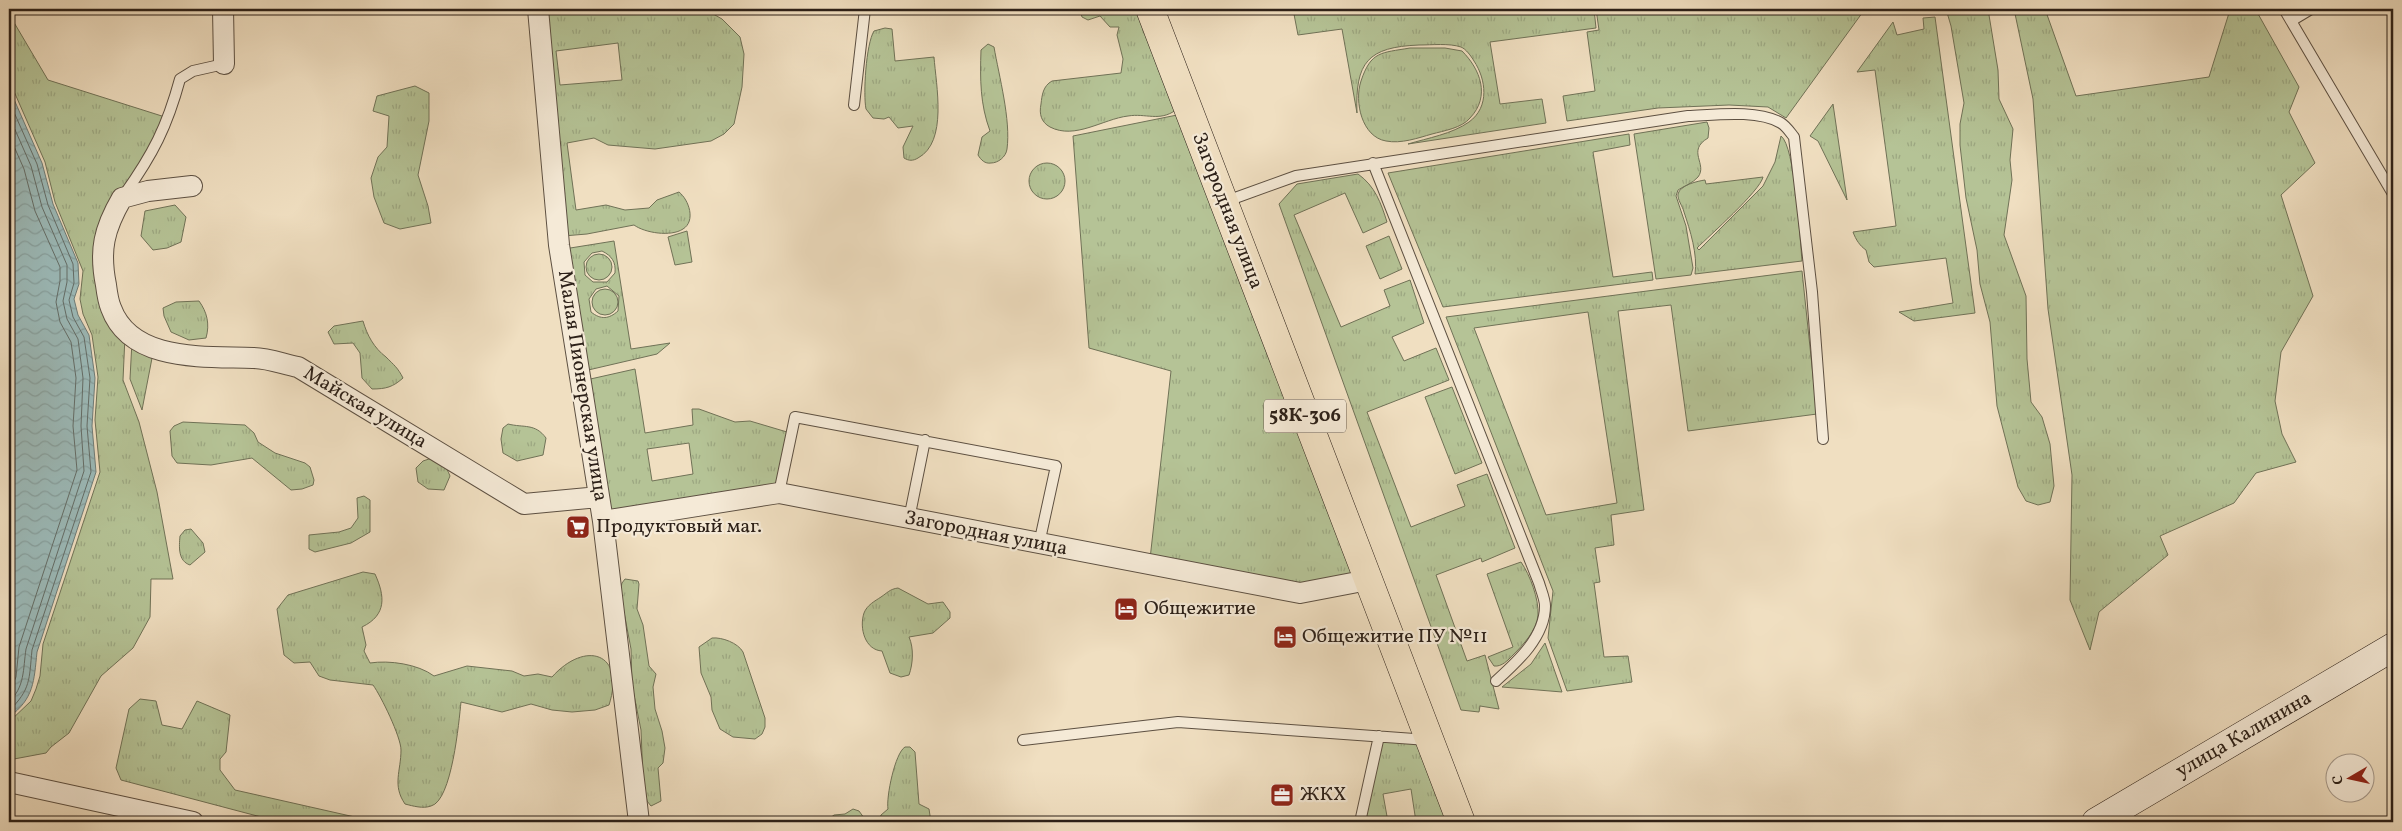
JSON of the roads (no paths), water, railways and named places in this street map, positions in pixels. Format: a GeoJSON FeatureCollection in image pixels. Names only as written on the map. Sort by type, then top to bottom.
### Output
{"type":"FeatureCollection","features":[{"type":"Feature","properties":{"kind":"highway","name":"Загородная улица"},"geometry":{"type":"LineString","coordinates":[[1150,9],[1460,822]]}},
{"type":"Feature","properties":{"kind":"main road","name":"улица Калинина"},"geometry":{"type":"LineString","coordinates":[[2096,822],[2393,647]]}},
{"type":"Feature","properties":{"kind":"street"},"geometry":{"type":"LineString","coordinates":[[223,9],[224,64]]}},
{"type":"Feature","properties":{"kind":"street","name":"Малая Пионерская улица"},"geometry":{"type":"LineString","coordinates":[[538,9],[559,246],[603,520],[639,822]]}},
{"type":"Feature","properties":{"kind":"street"},"geometry":{"type":"LineString","coordinates":[[122,198],[148,191],[192,186]]}},
{"type":"Feature","properties":{"kind":"street","name":"Майская улица"},"geometry":{"type":"LineString","coordinates":[[122,198],[109,220],[102,250],[105,283],[111,309],[128,334],[156,350],[212,358],[255,358],[298,367],[524,504],[599,497]]}},
{"type":"Feature","properties":{"kind":"street","name":"Загородная улица"},"geometry":{"type":"LineString","coordinates":[[603,520],[779,493],[1300,594],[1368,580]]}},
{"type":"Feature","properties":{"kind":"street"},"geometry":{"type":"LineString","coordinates":[[11,783],[193,822]]}},
{"type":"Feature","properties":{"kind":"lane"},"geometry":{"type":"LineString","coordinates":[[854,104],[865,9]]}},
{"type":"Feature","properties":{"kind":"lane"},"geometry":{"type":"LineString","coordinates":[[2284,9],[2393,194]]}},
{"type":"Feature","properties":{"kind":"lane"},"geometry":{"type":"LineString","coordinates":[[2291,21],[2311,9]]}},
{"type":"Feature","properties":{"kind":"lane"},"geometry":{"type":"LineString","coordinates":[[122,198],[150,159],[158,143],[169,118],[180,78],[193,71],[224,64]]}},
{"type":"Feature","properties":{"kind":"lane"},"geometry":{"type":"LineString","coordinates":[[1224,203],[1296,176],[1688,116],[1766,117],[1782,123],[1794,137],[1812,292],[1823,439]]}},
{"type":"Feature","properties":{"kind":"lane"},"geometry":{"type":"LineString","coordinates":[[1373,163],[1539,583],[1545,605],[1541,628],[1521,658],[1496,681]]}},
{"type":"Feature","properties":{"kind":"lane"},"geometry":{"type":"LineString","coordinates":[[779,493],[795,417],[926,440],[1056,466],[1039,544]]}},
{"type":"Feature","properties":{"kind":"lane"},"geometry":{"type":"LineString","coordinates":[[909,519],[926,440]]}},
{"type":"Feature","properties":{"kind":"lane"},"geometry":{"type":"LineString","coordinates":[[1023,740],[1178,722],[1429,740]]}},
{"type":"Feature","properties":{"kind":"lane"},"geometry":{"type":"LineString","coordinates":[[1360,822],[1379,736]]}},
{"type":"Feature","properties":{"kind":"water"},"geometry":{"type":"Polygon","coordinates":[[[9,88],[42,163],[53,204],[78,263],[79,284],[74,299],[78,315],[89,335],[95,378],[92,426],[96,472],[37,652],[31,689],[24,703],[9,717],[9,88]]]}},
{"type":"Feature","properties":{"kind":"place","name":"Продуктовый маг."},"geometry":{"type":"Point","coordinates":[578,527]}},
{"type":"Feature","properties":{"kind":"place","name":"Общежитие"},"geometry":{"type":"Point","coordinates":[1126,609]}},
{"type":"Feature","properties":{"kind":"place","name":"Общежитие ПУ №11"},"geometry":{"type":"Point","coordinates":[1285,637]}},
{"type":"Feature","properties":{"kind":"place","name":"ЖКХ"},"geometry":{"type":"Point","coordinates":[1282,795]}}]}
